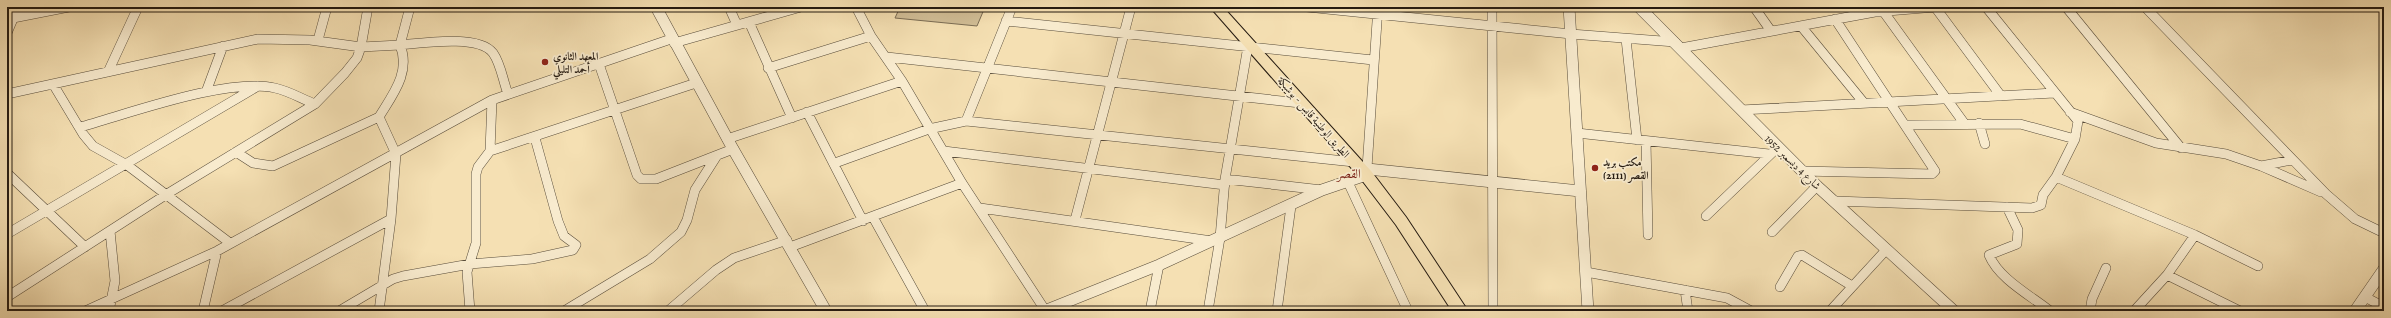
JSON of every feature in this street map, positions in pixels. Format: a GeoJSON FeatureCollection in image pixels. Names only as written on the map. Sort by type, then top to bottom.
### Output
{"type":"FeatureCollection","features":[{"type":"Feature","properties":{"kind":"main road","name":"الطريق الوطنية قابس - بوشبكة"},"geometry":{"type":"LineString","coordinates":[[1216,7],[1361,168],[1401,221],[1460,311]]}},
{"type":"Feature","properties":{"kind":"street"},"geometry":{"type":"LineString","coordinates":[[7,33],[18,7]]}},
{"type":"Feature","properties":{"kind":"street"},"geometry":{"type":"LineString","coordinates":[[13,18],[69,7]]}},
{"type":"Feature","properties":{"kind":"street"},"geometry":{"type":"LineString","coordinates":[[108,72],[138,7]]}},
{"type":"Feature","properties":{"kind":"street"},"geometry":{"type":"LineString","coordinates":[[318,40],[327,7]]}},
{"type":"Feature","properties":{"kind":"street"},"geometry":{"type":"LineString","coordinates":[[7,297],[167,194],[315,104],[357,58],[361,47],[368,7]]}},
{"type":"Feature","properties":{"kind":"street"},"geometry":{"type":"LineString","coordinates":[[236,152],[247,161],[262,167],[273,166],[379,117],[400,81],[405,61],[404,53],[400,45],[410,7]]}},
{"type":"Feature","properties":{"kind":"street"},"geometry":{"type":"LineString","coordinates":[[656,7],[673,41],[730,144],[826,311]]}},
{"type":"Feature","properties":{"kind":"street"},"geometry":{"type":"LineString","coordinates":[[729,7],[737,25]]}},
{"type":"Feature","properties":{"kind":"street"},"geometry":{"type":"LineString","coordinates":[[85,311],[217,251],[396,154],[455,118],[492,100],[673,41],[801,7]]}},
{"type":"Feature","properties":{"kind":"street"},"geometry":{"type":"LineString","coordinates":[[856,7],[871,36],[887,57],[962,183],[980,208],[1044,311],[1217,240],[1322,190],[1347,180],[1361,168],[1377,11]]}},
{"type":"Feature","properties":{"kind":"street"},"geometry":{"type":"LineString","coordinates":[[966,120],[986,67],[1012,7]]}},
{"type":"Feature","properties":{"kind":"street"},"geometry":{"type":"LineString","coordinates":[[1075,220],[1090,169],[1110,81],[1131,7]]}},
{"type":"Feature","properties":{"kind":"street"},"geometry":{"type":"LineString","coordinates":[[1307,7],[1377,11],[1678,45],[1801,26],[1876,10],[1936,7],[2001,96]]}},
{"type":"Feature","properties":{"kind":"street"},"geometry":{"type":"LineString","coordinates":[[1492,7],[1493,311]]}},
{"type":"Feature","properties":{"kind":"street"},"geometry":{"type":"LineString","coordinates":[[1569,7],[1588,311]]}},
{"type":"Feature","properties":{"kind":"street"},"geometry":{"type":"LineString","coordinates":[[1641,8],[1654,7]]}},
{"type":"Feature","properties":{"kind":"street"},"geometry":{"type":"LineString","coordinates":[[1754,7],[1771,31]]}},
{"type":"Feature","properties":{"kind":"street"},"geometry":{"type":"LineString","coordinates":[[1835,200],[2032,208],[2040,206],[2043,195],[2056,177],[2075,139],[2078,123],[1986,7]]}},
{"type":"Feature","properties":{"kind":"street"},"geometry":{"type":"LineString","coordinates":[[2066,7],[2181,148]]}},
{"type":"Feature","properties":{"kind":"street"},"geometry":{"type":"LineString","coordinates":[[2145,7],[2326,194],[2355,218],[2384,233]]}},
{"type":"Feature","properties":{"kind":"street","name":"شارع 4 ديسمبر 1952"},"geometry":{"type":"LineString","coordinates":[[1641,8],[1741,110],[1774,151],[1802,171],[1817,186],[1835,200],[1886,250],[1954,311]]}},
{"type":"Feature","properties":{"kind":"street"},"geometry":{"type":"LineString","coordinates":[[1876,10],[1964,123]]}},
{"type":"Feature","properties":{"kind":"street"},"geometry":{"type":"LineString","coordinates":[[1802,171],[1934,173],[1934,168],[1835,19]]}},
{"type":"Feature","properties":{"kind":"street"},"geometry":{"type":"LineString","coordinates":[[1006,21],[1373,60]]}},
{"type":"Feature","properties":{"kind":"street"},"geometry":{"type":"LineString","coordinates":[[748,22],[792,118]]}},
{"type":"Feature","properties":{"kind":"street"},"geometry":{"type":"LineString","coordinates":[[1801,26],[1864,103]]}},
{"type":"Feature","properties":{"kind":"street"},"geometry":{"type":"LineString","coordinates":[[768,68],[871,36]]}},
{"type":"Feature","properties":{"kind":"street"},"geometry":{"type":"LineString","coordinates":[[7,94],[223,46],[258,40],[292,38],[318,40],[361,47],[464,42],[488,47],[493,53],[508,94]]}},
{"type":"Feature","properties":{"kind":"street"},"geometry":{"type":"LineString","coordinates":[[1626,39],[1641,140],[1648,235]]}},
{"type":"Feature","properties":{"kind":"street"},"geometry":{"type":"LineString","coordinates":[[206,92],[223,46]]}},
{"type":"Feature","properties":{"kind":"street"},"geometry":{"type":"LineString","coordinates":[[1208,311],[1230,150],[1251,46]]}},
{"type":"Feature","properties":{"kind":"street"},"geometry":{"type":"LineString","coordinates":[[887,57],[1300,102]]}},
{"type":"Feature","properties":{"kind":"street"},"geometry":{"type":"LineString","coordinates":[[599,64],[636,175],[641,179],[656,179],[716,157]]}},
{"type":"Feature","properties":{"kind":"street"},"geometry":{"type":"LineString","coordinates":[[564,311],[650,259],[677,236],[687,220],[698,184],[716,157],[730,144],[807,112],[902,81]]}},
{"type":"Feature","properties":{"kind":"street"},"geometry":{"type":"LineString","coordinates":[[490,151],[615,112],[696,83]]}},
{"type":"Feature","properties":{"kind":"street"},"geometry":{"type":"LineString","coordinates":[[53,84],[93,146],[104,154],[127,165],[230,243]]}},
{"type":"Feature","properties":{"kind":"street"},"geometry":{"type":"LineString","coordinates":[[80,127],[206,92],[258,86],[276,88],[315,104]]}},
{"type":"Feature","properties":{"kind":"street"},"geometry":{"type":"LineString","coordinates":[[7,234],[127,165],[258,86]]}},
{"type":"Feature","properties":{"kind":"street"},"geometry":{"type":"LineString","coordinates":[[1741,110],[2054,93]]}},
{"type":"Feature","properties":{"kind":"street"},"geometry":{"type":"LineString","coordinates":[[470,311],[466,284],[467,272],[476,243],[476,174],[478,167],[490,151],[492,100]]}},
{"type":"Feature","properties":{"kind":"street"},"geometry":{"type":"LineString","coordinates":[[807,112],[835,163],[863,221]]}},
{"type":"Feature","properties":{"kind":"street"},"geometry":{"type":"LineString","coordinates":[[2070,112],[2131,135],[2181,148],[2217,152],[2261,166],[2326,194]]}},
{"type":"Feature","properties":{"kind":"street"},"geometry":{"type":"LineString","coordinates":[[379,117],[396,154],[391,219],[379,311]]}},
{"type":"Feature","properties":{"kind":"street"},"geometry":{"type":"LineString","coordinates":[[835,163],[929,129],[966,120],[1230,150],[1361,168],[1492,180],[1580,191]]}},
{"type":"Feature","properties":{"kind":"street"},"geometry":{"type":"LineString","coordinates":[[1906,125],[1964,123],[2020,124],[2075,139]]}},
{"type":"Feature","properties":{"kind":"street"},"geometry":{"type":"LineString","coordinates":[[1979,123],[1985,144]]}},
{"type":"Feature","properties":{"kind":"street"},"geometry":{"type":"LineString","coordinates":[[1577,133],[1774,151]]}},
{"type":"Feature","properties":{"kind":"street"},"geometry":{"type":"LineString","coordinates":[[339,311],[382,285],[403,276],[470,264],[532,258],[566,252],[576,246],[564,236],[558,221],[535,138]]}},
{"type":"Feature","properties":{"kind":"street"},"geometry":{"type":"LineString","coordinates":[[944,151],[1090,169],[1322,190]]}},
{"type":"Feature","properties":{"kind":"street"},"geometry":{"type":"LineString","coordinates":[[1706,216],[1774,151]]}},
{"type":"Feature","properties":{"kind":"street"},"geometry":{"type":"LineString","coordinates":[[2261,166],[2292,160]]}},
{"type":"Feature","properties":{"kind":"street"},"geometry":{"type":"LineString","coordinates":[[7,173],[45,212],[85,247]]}},
{"type":"Feature","properties":{"kind":"street"},"geometry":{"type":"LineString","coordinates":[[2056,177],[2195,235],[2258,266]]}},
{"type":"Feature","properties":{"kind":"street"},"geometry":{"type":"LineString","coordinates":[[1347,180],[1408,311]]}},
{"type":"Feature","properties":{"kind":"street"},"geometry":{"type":"LineString","coordinates":[[668,311],[728,262],[863,221],[962,183]]}},
{"type":"Feature","properties":{"kind":"street"},"geometry":{"type":"LineString","coordinates":[[1772,232],[1817,186]]}},
{"type":"Feature","properties":{"kind":"street"},"geometry":{"type":"LineString","coordinates":[[1278,311],[1291,206]]}},
{"type":"Feature","properties":{"kind":"street"},"geometry":{"type":"LineString","coordinates":[[2007,207],[2019,234],[2018,244],[1989,254],[1989,259],[2004,274],[2050,311]]}},
{"type":"Feature","properties":{"kind":"street"},"geometry":{"type":"LineString","coordinates":[[980,208],[1217,240]]}},
{"type":"Feature","properties":{"kind":"street"},"geometry":{"type":"LineString","coordinates":[[873,217],[925,311]]}},
{"type":"Feature","properties":{"kind":"street"},"geometry":{"type":"LineString","coordinates":[[222,311],[391,219]]}},
{"type":"Feature","properties":{"kind":"street"},"geometry":{"type":"LineString","coordinates":[[109,311],[114,298],[116,268],[110,231]]}},
{"type":"Feature","properties":{"kind":"street"},"geometry":{"type":"LineString","coordinates":[[2134,311],[2167,275],[2195,235]]}},
{"type":"Feature","properties":{"kind":"street"},"geometry":{"type":"LineString","coordinates":[[1830,311],[1886,250]]}},
{"type":"Feature","properties":{"kind":"street"},"geometry":{"type":"LineString","coordinates":[[203,311],[217,251]]}},
{"type":"Feature","properties":{"kind":"street"},"geometry":{"type":"LineString","coordinates":[[1780,286],[1798,256],[1802,255],[1852,286]]}},
{"type":"Feature","properties":{"kind":"street"},"geometry":{"type":"LineString","coordinates":[[1150,311],[1159,265]]}},
{"type":"Feature","properties":{"kind":"street"},"geometry":{"type":"LineString","coordinates":[[2090,311],[2092,298],[2106,268]]}},
{"type":"Feature","properties":{"kind":"street"},"geometry":{"type":"LineString","coordinates":[[2355,311],[2384,269]]}},
{"type":"Feature","properties":{"kind":"street"},"geometry":{"type":"LineString","coordinates":[[1586,272],[1727,298],[1751,311]]}},
{"type":"Feature","properties":{"kind":"street"},"geometry":{"type":"LineString","coordinates":[[2167,275],[2240,311]]}},
{"type":"Feature","properties":{"kind":"street"},"geometry":{"type":"LineString","coordinates":[[1685,290],[1688,311]]}},
{"type":"Feature","properties":{"kind":"street"},"geometry":{"type":"LineString","coordinates":[[2365,297],[2384,307]]}},
{"type":"Feature","properties":{"kind":"shaded area"},"geometry":{"type":"Polygon","coordinates":[[[900,7],[985,7],[977,26],[895,18],[900,7]]]}},
{"type":"Feature","properties":{"kind":"place","name":"المعهد الثانوي أحمد التليلي"},"geometry":{"type":"Point","coordinates":[545,62]}},
{"type":"Feature","properties":{"kind":"place","name":"مكتب بريد القصر (2111)"},"geometry":{"type":"Point","coordinates":[1595,168]}},
{"type":"Feature","properties":{"kind":"district","name":"القصر"},"geometry":{"type":"Point","coordinates":[1349,173]}}]}
